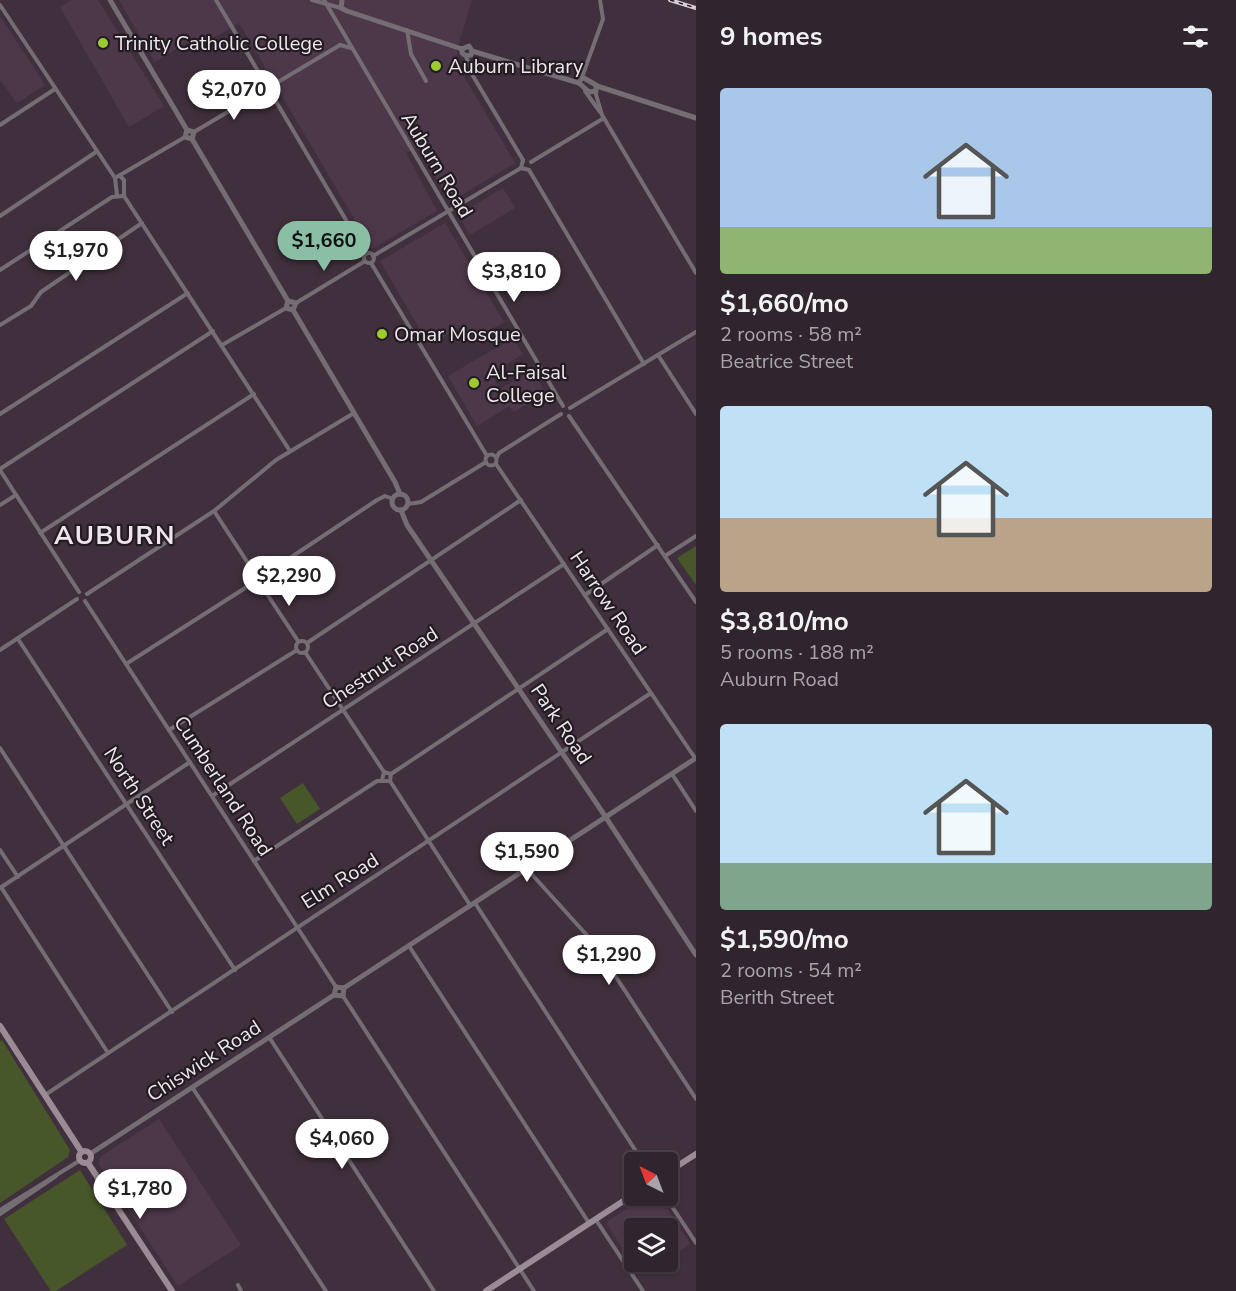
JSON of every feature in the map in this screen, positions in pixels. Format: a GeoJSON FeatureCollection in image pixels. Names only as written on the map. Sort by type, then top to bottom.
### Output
{"type":"FeatureCollection","features":[{"type":"Feature","properties":{"kind":"main road"},"geometry":{"type":"LineString","coordinates":[[0,1026],[81,1151],[90,1154],[88,1163]]}},
{"type":"Feature","properties":{"kind":"main road"},"geometry":{"type":"LineString","coordinates":[[81,1151],[79,1161],[88,1163],[172,1291]]}},
{"type":"Feature","properties":{"kind":"main road"},"geometry":{"type":"LineString","coordinates":[[678,1166],[696,1154]]}},
{"type":"Feature","properties":{"kind":"main road"},"geometry":{"type":"LineString","coordinates":[[486,1291],[624,1200]]}},
{"type":"Feature","properties":{"kind":"street"},"geometry":{"type":"LineString","coordinates":[[110,0],[187,130],[194,132]]}},
{"type":"Feature","properties":{"kind":"street"},"geometry":{"type":"LineString","coordinates":[[216,0],[265,83],[263,91]]}},
{"type":"Feature","properties":{"kind":"street"},"geometry":{"type":"LineString","coordinates":[[312,0],[325,2],[462,49],[467,46],[472,51],[582,80],[596,89],[696,118]]}},
{"type":"Feature","properties":{"kind":"street"},"geometry":{"type":"LineString","coordinates":[[341,8],[342,0]]}},
{"type":"Feature","properties":{"kind":"street"},"geometry":{"type":"LineString","coordinates":[[600,0],[603,20],[582,80],[584,90],[603,117],[696,273]]}},
{"type":"Feature","properties":{"kind":"street","name":"Auburn Road"},"geometry":{"type":"LineString","coordinates":[[325,2],[563,406]]}},
{"type":"Feature","properties":{"kind":"street"},"geometry":{"type":"LineString","coordinates":[[0,5],[115,178],[117,195]]}},
{"type":"Feature","properties":{"kind":"street"},"geometry":{"type":"LineString","coordinates":[[407,30],[411,54],[426,81]]}},
{"type":"Feature","properties":{"kind":"street"},"geometry":{"type":"LineString","coordinates":[[265,83],[273,85],[340,45],[351,49]]}},
{"type":"Feature","properties":{"kind":"street"},"geometry":{"type":"LineString","coordinates":[[462,49],[472,76],[523,160],[531,162]]}},
{"type":"Feature","properties":{"kind":"street"},"geometry":{"type":"LineString","coordinates":[[466,56],[471,55],[472,51]]}},
{"type":"Feature","properties":{"kind":"street"},"geometry":{"type":"LineString","coordinates":[[273,85],[271,93],[366,254],[374,256]]}},
{"type":"Feature","properties":{"kind":"street"},"geometry":{"type":"LineString","coordinates":[[0,125],[55,89]]}},
{"type":"Feature","properties":{"kind":"street"},"geometry":{"type":"LineString","coordinates":[[584,90],[590,93],[596,89]]}},
{"type":"Feature","properties":{"kind":"street"},"geometry":{"type":"LineString","coordinates":[[596,89],[603,117]]}},
{"type":"Feature","properties":{"kind":"street"},"geometry":{"type":"LineString","coordinates":[[192,140],[194,132],[263,91],[271,93]]}},
{"type":"Feature","properties":{"kind":"street"},"geometry":{"type":"LineString","coordinates":[[603,117],[531,162],[529,170],[644,364]]}},
{"type":"Feature","properties":{"kind":"street"},"geometry":{"type":"LineString","coordinates":[[115,178],[121,177],[185,138],[187,130]]}},
{"type":"Feature","properties":{"kind":"street"},"geometry":{"type":"LineString","coordinates":[[185,138],[192,140],[288,301],[296,303]]}},
{"type":"Feature","properties":{"kind":"street"},"geometry":{"type":"LineString","coordinates":[[0,216],[96,152]]}},
{"type":"Feature","properties":{"kind":"street"},"geometry":{"type":"LineString","coordinates":[[521,168],[523,160]]}},
{"type":"Feature","properties":{"kind":"street"},"geometry":{"type":"LineString","coordinates":[[371,263],[374,256],[521,168],[529,170]]}},
{"type":"Feature","properties":{"kind":"street"},"geometry":{"type":"LineString","coordinates":[[121,177],[124,196],[291,451]]}},
{"type":"Feature","properties":{"kind":"street"},"geometry":{"type":"LineString","coordinates":[[0,270],[117,195],[124,196]]}},
{"type":"Feature","properties":{"kind":"street"},"geometry":{"type":"LineString","coordinates":[[0,326],[31,306],[41,292],[143,223]]}},
{"type":"Feature","properties":{"kind":"street"},"geometry":{"type":"LineString","coordinates":[[293,310],[296,303],[364,261],[366,254]]}},
{"type":"Feature","properties":{"kind":"street"},"geometry":{"type":"LineString","coordinates":[[364,261],[371,263],[487,456],[486,462]]}},
{"type":"Feature","properties":{"kind":"street"},"geometry":{"type":"LineString","coordinates":[[0,414],[188,293]]}},
{"type":"Feature","properties":{"kind":"street"},"geometry":{"type":"LineString","coordinates":[[222,345],[286,308],[288,301]]}},
{"type":"Feature","properties":{"kind":"street"},"geometry":{"type":"LineString","coordinates":[[286,308],[293,310],[400,494],[406,496],[408,504]]}},
{"type":"Feature","properties":{"kind":"street"},"geometry":{"type":"LineString","coordinates":[[87,594],[79,592],[0,470],[213,331]]}},
{"type":"Feature","properties":{"kind":"street"},"geometry":{"type":"LineString","coordinates":[[393,499],[394,507],[401,510],[408,504],[416,504],[486,462],[496,464],[499,453],[561,414],[563,406],[570,408],[696,332]]}},
{"type":"Feature","properties":{"kind":"street"},"geometry":{"type":"LineString","coordinates":[[658,355],[696,414]]}},
{"type":"Feature","properties":{"kind":"street"},"geometry":{"type":"LineString","coordinates":[[40,533],[254,394]]}},
{"type":"Feature","properties":{"kind":"street"},"geometry":{"type":"LineString","coordinates":[[569,416],[570,408]]}},
{"type":"Feature","properties":{"kind":"street"},"geometry":{"type":"LineString","coordinates":[[77,599],[85,601],[87,594],[214,511],[261,471],[354,412]]}},
{"type":"Feature","properties":{"kind":"street"},"geometry":{"type":"LineString","coordinates":[[561,414],[569,416],[696,602]]}},
{"type":"Feature","properties":{"kind":"street"},"geometry":{"type":"LineString","coordinates":[[487,456],[497,457]]}},
{"type":"Feature","properties":{"kind":"street","name":"Harrow Road"},"geometry":{"type":"LineString","coordinates":[[496,464],[696,758]]}},
{"type":"Feature","properties":{"kind":"street"},"geometry":{"type":"LineString","coordinates":[[261,585],[263,576],[381,497],[393,499],[400,494]]}},
{"type":"Feature","properties":{"kind":"street"},"geometry":{"type":"LineString","coordinates":[[0,505],[16,495]]}},
{"type":"Feature","properties":{"kind":"street"},"geometry":{"type":"LineString","coordinates":[[305,652],[307,643],[521,500]]}},
{"type":"Feature","properties":{"kind":"street","name":"Park Road"},"geometry":{"type":"LineString","coordinates":[[401,510],[407,525],[563,753],[696,955]]}},
{"type":"Feature","properties":{"kind":"street"},"geometry":{"type":"LineString","coordinates":[[214,511],[255,574],[263,576]]}},
{"type":"Feature","properties":{"kind":"street"},"geometry":{"type":"LineString","coordinates":[[665,556],[696,536]]}},
{"type":"Feature","properties":{"kind":"street"},"geometry":{"type":"LineString","coordinates":[[585,595],[658,545]]}},
{"type":"Feature","properties":{"kind":"street","name":"Chestnut Road"},"geometry":{"type":"LineString","coordinates":[[212,796],[564,564]]}},
{"type":"Feature","properties":{"kind":"street"},"geometry":{"type":"LineString","coordinates":[[126,664],[253,583],[255,574]]}},
{"type":"Feature","properties":{"kind":"street"},"geometry":{"type":"LineString","coordinates":[[253,583],[261,585],[298,641],[297,650]]}},
{"type":"Feature","properties":{"kind":"street"},"geometry":{"type":"LineString","coordinates":[[0,650],[77,599],[79,592]]}},
{"type":"Feature","properties":{"kind":"street","name":"Cumberland Road"},"geometry":{"type":"LineString","coordinates":[[85,601],[336,987]]}},
{"type":"Feature","properties":{"kind":"street"},"geometry":{"type":"LineString","coordinates":[[608,629],[391,774],[390,781],[636,1152]]}},
{"type":"Feature","properties":{"kind":"street","name":"North Street"},"geometry":{"type":"LineString","coordinates":[[18,639],[235,970]]}},
{"type":"Feature","properties":{"kind":"street"},"geometry":{"type":"LineString","coordinates":[[298,641],[307,643]]}},
{"type":"Feature","properties":{"kind":"street"},"geometry":{"type":"LineString","coordinates":[[170,730],[297,650],[305,652],[384,772],[391,774]]}},
{"type":"Feature","properties":{"kind":"street","name":"Elm Road"},"geometry":{"type":"LineString","coordinates":[[45,1095],[651,693]]}},
{"type":"Feature","properties":{"kind":"street"},"geometry":{"type":"LineString","coordinates":[[0,748],[172,1012]]}},
{"type":"Feature","properties":{"kind":"street"},"geometry":{"type":"LineString","coordinates":[[343,996],[334,994],[336,987],[344,988],[696,758]]}},
{"type":"Feature","properties":{"kind":"street"},"geometry":{"type":"LineString","coordinates":[[108,1053],[1,888],[190,762]]}},
{"type":"Feature","properties":{"kind":"street"},"geometry":{"type":"LineString","coordinates":[[382,780],[384,772]]}},
{"type":"Feature","properties":{"kind":"street"},"geometry":{"type":"LineString","coordinates":[[672,774],[696,811]]}},
{"type":"Feature","properties":{"kind":"street"},"geometry":{"type":"LineString","coordinates":[[254,861],[382,780],[390,781]]}},
{"type":"Feature","properties":{"kind":"street"},"geometry":{"type":"LineString","coordinates":[[0,850],[18,877]]}},
{"type":"Feature","properties":{"kind":"street"},"geometry":{"type":"LineString","coordinates":[[527,869],[593,942],[696,1099]]}},
{"type":"Feature","properties":{"kind":"street"},"geometry":{"type":"LineString","coordinates":[[410,946],[592,1221],[643,1291]]}},
{"type":"Feature","properties":{"kind":"street"},"geometry":{"type":"LineString","coordinates":[[344,988],[343,996],[534,1291]]}},
{"type":"Feature","properties":{"kind":"street","name":"Chiswick Road"},"geometry":{"type":"LineString","coordinates":[[90,1154],[334,994]]}},
{"type":"Feature","properties":{"kind":"street"},"geometry":{"type":"LineString","coordinates":[[269,1037],[434,1291]]}},
{"type":"Feature","properties":{"kind":"street"},"geometry":{"type":"LineString","coordinates":[[192,1087],[326,1291]]}},
{"type":"Feature","properties":{"kind":"street"},"geometry":{"type":"LineString","coordinates":[[0,1209],[79,1161]]}},
{"type":"Feature","properties":{"kind":"street"},"geometry":{"type":"LineString","coordinates":[[0,1214],[57,1175]]}},
{"type":"Feature","properties":{"kind":"street"},"geometry":{"type":"LineString","coordinates":[[672,1206],[696,1243]]}},
{"type":"Feature","properties":{"kind":"street"},"geometry":{"type":"LineString","coordinates":[[238,1285],[241,1291]]}},
{"type":"Feature","properties":{"kind":"shaded area","name":"Trinity Catholic College"},"geometry":{"type":"Polygon","coordinates":[[[72,0],[98,0],[164,106],[129,127],[60,7],[72,0]]]}},
{"type":"Feature","properties":{"kind":"shaded area"},"geometry":{"type":"Polygon","coordinates":[[[119,0],[472,0],[457,50],[459,68],[515,163],[450,202],[417,147],[406,153],[437,211],[372,249],[239,23],[192,51],[187,42],[155,62],[119,0]]]}},
{"type":"Feature","properties":{"kind":"shaded area"},"geometry":{"type":"Polygon","coordinates":[[[0,16],[45,85],[17,103],[0,80],[0,16]]]}},
{"type":"Feature","properties":{"kind":"shaded area"},"geometry":{"type":"Polygon","coordinates":[[[503,188],[515,208],[470,235],[458,215],[503,188]]]}},
{"type":"Feature","properties":{"kind":"shaded area"},"geometry":{"type":"Polygon","coordinates":[[[445,223],[504,322],[471,341],[462,326],[429,345],[380,261],[445,223]]]}},
{"type":"Feature","properties":{"kind":"shaded area","name":"Al-Faisal College"},"geometry":{"type":"Polygon","coordinates":[[[513,338],[523,354],[491,374],[500,389],[532,370],[546,393],[514,412],[509,406],[477,426],[448,376],[513,338]]]}},
{"type":"Feature","properties":{"kind":"shaded area"},"geometry":{"type":"Polygon","coordinates":[[[159,1119],[241,1245],[178,1286],[99,1164],[100,1157],[159,1119]]]}},
{"type":"Feature","properties":{"kind":"shaded area"},"geometry":{"type":"Polygon","coordinates":[[[631,1206],[665,1206],[673,1218],[624,1218],[624,1250],[607,1224],[608,1221],[631,1206]]]}},
{"type":"Feature","properties":{"kind":"shaded area"},"geometry":{"type":"Polygon","coordinates":[[[678,1225],[690,1244],[678,1252],[678,1225]]]}},
{"type":"Feature","properties":{"kind":"green space"},"geometry":{"type":"Polygon","coordinates":[[[696,546],[696,585],[677,558],[696,546]]]}},
{"type":"Feature","properties":{"kind":"green space"},"geometry":{"type":"Polygon","coordinates":[[[303,783],[320,809],[297,824],[280,798],[303,783]]]}},
{"type":"Feature","properties":{"kind":"green space"},"geometry":{"type":"Polygon","coordinates":[[[2,1040],[70,1150],[68,1157],[0,1203],[0,1042],[2,1040]]]}},
{"type":"Feature","properties":{"kind":"green space"},"geometry":{"type":"Polygon","coordinates":[[[80,1170],[127,1245],[56,1291],[51,1291],[4,1219],[80,1170]]]}},
{"type":"Feature","properties":{"kind":"railway"},"geometry":{"type":"LineString","coordinates":[[670,0],[696,8]]}},
{"type":"Feature","properties":{"kind":"place","name":"Trinity Catholic College"},"geometry":{"type":"Point","coordinates":[103,43]}},
{"type":"Feature","properties":{"kind":"place","name":"Auburn Library"},"geometry":{"type":"Point","coordinates":[436,66]}},
{"type":"Feature","properties":{"kind":"place","name":"Omar Mosque"},"geometry":{"type":"Point","coordinates":[382,334]}},
{"type":"Feature","properties":{"kind":"place","name":"Al-Faisal College"},"geometry":{"type":"Point","coordinates":[474,383]}},
{"type":"Feature","properties":{"kind":"district","name":"AUBURN"},"geometry":{"type":"Point","coordinates":[115,535]}}]}
